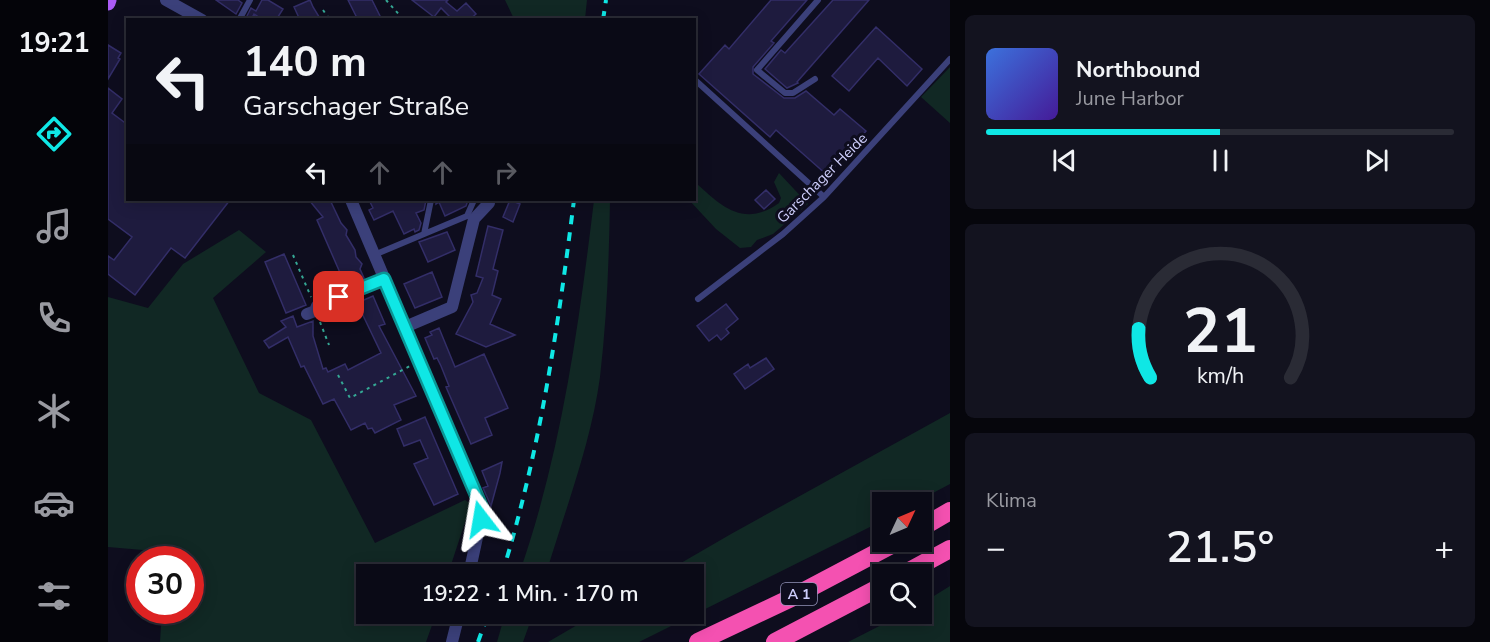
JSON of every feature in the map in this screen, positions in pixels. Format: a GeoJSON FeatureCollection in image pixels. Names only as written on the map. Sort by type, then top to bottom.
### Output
{"type":"FeatureCollection","features":[{"type":"Feature","properties":{"kind":"highway"},"geometry":{"type":"LineString","coordinates":[[932,522],[950,511]]}},
{"type":"Feature","properties":{"kind":"highway"},"geometry":{"type":"LineString","coordinates":[[922,564],[950,549]]}},
{"type":"Feature","properties":{"kind":"highway","name":"A 1"},"geometry":{"type":"LineString","coordinates":[[698,642],[791,598],[878,552]]}},
{"type":"Feature","properties":{"kind":"highway","name":"A 1"},"geometry":{"type":"LineString","coordinates":[[775,642],[872,591]]}},
{"type":"Feature","properties":{"kind":"street"},"geometry":{"type":"LineString","coordinates":[[166,0],[198,18]]}},
{"type":"Feature","properties":{"kind":"street"},"geometry":{"type":"LineString","coordinates":[[351,201],[481,506],[481,519],[471,564]]}},
{"type":"Feature","properties":{"kind":"street"},"geometry":{"type":"LineString","coordinates":[[405,327],[452,307],[474,219],[489,203]]}},
{"type":"Feature","properties":{"kind":"street"},"geometry":{"type":"LineString","coordinates":[[307,314],[315,311],[317,306],[384,279]]}},
{"type":"Feature","properties":{"kind":"street"},"geometry":{"type":"LineString","coordinates":[[453,642],[457,624]]}},
{"type":"Feature","properties":{"kind":"lane"},"geometry":{"type":"LineString","coordinates":[[240,18],[250,0]]}},
{"type":"Feature","properties":{"kind":"lane"},"geometry":{"type":"LineString","coordinates":[[815,79],[793,93],[785,93],[757,70],[818,0]]}},
{"type":"Feature","properties":{"kind":"lane","name":"Garschager Heide"},"geometry":{"type":"LineString","coordinates":[[698,299],[783,234],[824,197],[950,59]]}},
{"type":"Feature","properties":{"kind":"lane"},"geometry":{"type":"LineString","coordinates":[[696,81],[824,197]]}},
{"type":"Feature","properties":{"kind":"lane"},"geometry":{"type":"LineString","coordinates":[[424,234],[431,201]]}},
{"type":"Feature","properties":{"kind":"lane"},"geometry":{"type":"LineString","coordinates":[[374,255],[467,216],[474,201]]}},
{"type":"Feature","properties":{"kind":"path"},"geometry":{"type":"LineString","coordinates":[[386,0],[402,18]]}},
{"type":"Feature","properties":{"kind":"path"},"geometry":{"type":"LineString","coordinates":[[323,10],[329,18]]}},
{"type":"Feature","properties":{"kind":"path"},"geometry":{"type":"LineString","coordinates":[[338,375],[350,398],[419,362]]}},
{"type":"Feature","properties":{"kind":"green space"},"geometry":{"type":"Polygon","coordinates":[[[505,0],[587,0],[585,18],[514,18],[505,0]]]}},
{"type":"Feature","properties":{"kind":"green space"},"geometry":{"type":"Polygon","coordinates":[[[950,67],[950,123],[921,97],[950,67]]]}},
{"type":"Feature","properties":{"kind":"green space"},"geometry":{"type":"Polygon","coordinates":[[[779,173],[808,204],[773,234],[757,240],[751,247],[740,248],[716,229],[690,201],[696,201],[696,183],[724,206],[744,214],[755,214],[779,203],[781,198],[774,182],[779,173]]]}},
{"type":"Feature","properties":{"kind":"green space"},"geometry":{"type":"Polygon","coordinates":[[[594,201],[610,201],[606,310],[600,377],[584,452],[549,564],[522,564],[546,483],[575,342],[594,201]]]}},
{"type":"Feature","properties":{"kind":"green space"},"geometry":{"type":"Polygon","coordinates":[[[239,230],[266,252],[213,298],[259,393],[311,420],[375,543],[465,500],[471,504],[451,564],[356,564],[356,624],[432,624],[426,642],[160,642],[161,624],[204,624],[204,546],[108,547],[108,297],[148,308],[183,264],[239,230]]]}},
{"type":"Feature","properties":{"kind":"green space"},"geometry":{"type":"Polygon","coordinates":[[[950,413],[950,484],[932,494],[872,492],[872,526],[704,610],[704,564],[679,564],[950,413]]]}},
{"type":"Feature","properties":{"kind":"green space"},"geometry":{"type":"Polygon","coordinates":[[[950,586],[950,642],[848,642],[883,624],[932,624],[932,597],[950,586]]]}},
{"type":"Feature","properties":{"kind":"green space"},"geometry":{"type":"Polygon","coordinates":[[[502,624],[529,624],[523,642],[497,642],[502,624]]]}},
{"type":"Feature","properties":{"kind":"green space"},"geometry":{"type":"Polygon","coordinates":[[[579,624],[675,624],[639,642],[548,642],[579,624]]]}},
{"type":"Feature","properties":{"kind":"building"},"geometry":{"type":"Polygon","coordinates":[[[216,0],[238,0],[242,3],[236,14],[216,0]]]}},
{"type":"Feature","properties":{"kind":"building"},"geometry":{"type":"Polygon","coordinates":[[[262,0],[268,0],[283,9],[277,18],[260,18],[254,14],[252,18],[246,18],[251,8],[256,11],[262,0]]]}},
{"type":"Feature","properties":{"kind":"building"},"geometry":{"type":"Polygon","coordinates":[[[310,0],[320,18],[299,18],[294,7],[310,0]]]}},
{"type":"Feature","properties":{"kind":"building"},"geometry":{"type":"Polygon","coordinates":[[[348,0],[372,0],[381,18],[357,18],[348,0]]]}},
{"type":"Feature","properties":{"kind":"building"},"geometry":{"type":"Polygon","coordinates":[[[412,0],[448,0],[446,2],[457,11],[466,3],[476,14],[471,18],[449,18],[441,8],[434,17],[412,0]]]}},
{"type":"Feature","properties":{"kind":"building"},"geometry":{"type":"Polygon","coordinates":[[[771,0],[807,0],[771,41],[774,43],[753,67],[753,74],[784,98],[795,98],[806,91],[834,115],[840,109],[866,131],[827,175],[776,130],[770,137],[699,74],[725,45],[729,49],[771,0]]]}},
{"type":"Feature","properties":{"kind":"building"},"geometry":{"type":"Polygon","coordinates":[[[833,0],[869,0],[798,83],[787,88],[765,69],[781,50],[785,53],[833,0]]]}},
{"type":"Feature","properties":{"kind":"building"},"geometry":{"type":"Polygon","coordinates":[[[876,27],[922,69],[907,86],[878,58],[849,91],[832,76],[876,27]]]}},
{"type":"Feature","properties":{"kind":"building"},"geometry":{"type":"Polygon","coordinates":[[[108,45],[121,53],[108,79],[108,45]]]}},
{"type":"Feature","properties":{"kind":"building"},"geometry":{"type":"Polygon","coordinates":[[[108,88],[122,99],[112,113],[126,124],[126,201],[229,201],[185,258],[171,248],[135,295],[108,274],[108,256],[114,260],[132,237],[108,219],[108,88]]]}},
{"type":"Feature","properties":{"kind":"building"},"geometry":{"type":"Polygon","coordinates":[[[766,190],[775,199],[764,209],[755,200],[766,190]]]}},
{"type":"Feature","properties":{"kind":"building"},"geometry":{"type":"Polygon","coordinates":[[[310,201],[330,201],[347,230],[346,235],[355,250],[356,257],[362,264],[360,269],[364,278],[325,294],[320,284],[341,275],[317,220],[323,217],[310,201]]]}},
{"type":"Feature","properties":{"kind":"building"},"geometry":{"type":"Polygon","coordinates":[[[370,201],[426,201],[424,210],[416,213],[421,223],[419,230],[415,232],[414,229],[404,234],[393,211],[374,220],[369,210],[373,208],[370,201]]]}},
{"type":"Feature","properties":{"kind":"building"},"geometry":{"type":"Polygon","coordinates":[[[436,201],[468,201],[466,206],[445,216],[439,202],[436,204],[436,201]]]}},
{"type":"Feature","properties":{"kind":"building"},"geometry":{"type":"Polygon","coordinates":[[[510,201],[520,204],[513,222],[503,217],[510,201]]]}},
{"type":"Feature","properties":{"kind":"building"},"geometry":{"type":"Polygon","coordinates":[[[488,226],[503,230],[493,269],[498,271],[492,295],[501,299],[490,324],[515,335],[486,347],[456,334],[473,302],[471,295],[477,293],[483,278],[476,276],[488,226]]]}},
{"type":"Feature","properties":{"kind":"building"},"geometry":{"type":"Polygon","coordinates":[[[447,232],[455,250],[428,262],[419,242],[447,232]]]}},
{"type":"Feature","properties":{"kind":"building"},"geometry":{"type":"Polygon","coordinates":[[[284,254],[306,305],[286,313],[265,262],[284,254]]]}},
{"type":"Feature","properties":{"kind":"building"},"geometry":{"type":"Polygon","coordinates":[[[432,272],[442,297],[415,308],[404,284],[432,272]]]}},
{"type":"Feature","properties":{"kind":"building"},"geometry":{"type":"Polygon","coordinates":[[[373,296],[385,324],[379,326],[416,396],[394,405],[401,420],[375,433],[372,428],[368,429],[365,423],[351,430],[334,399],[323,404],[304,366],[301,367],[288,337],[269,348],[264,341],[286,327],[281,321],[293,316],[297,327],[313,321],[313,336],[323,369],[326,368],[328,372],[345,364],[348,370],[381,353],[357,303],[373,296]]]}},
{"type":"Feature","properties":{"kind":"building"},"geometry":{"type":"Polygon","coordinates":[[[726,304],[738,319],[726,329],[729,333],[721,340],[717,335],[709,341],[697,326],[726,304]]]}},
{"type":"Feature","properties":{"kind":"building"},"geometry":{"type":"Polygon","coordinates":[[[439,328],[455,367],[484,354],[508,408],[485,418],[492,435],[471,444],[446,387],[449,386],[441,366],[437,358],[434,359],[425,338],[432,335],[430,332],[439,328]]]}},
{"type":"Feature","properties":{"kind":"building"},"geometry":{"type":"Polygon","coordinates":[[[766,358],[774,369],[745,389],[734,374],[748,364],[750,368],[766,358]]]}},
{"type":"Feature","properties":{"kind":"building"},"geometry":{"type":"Polygon","coordinates":[[[425,417],[458,494],[434,505],[414,464],[428,458],[420,440],[404,446],[397,429],[425,417]]]}},
{"type":"Feature","properties":{"kind":"building"},"geometry":{"type":"Polygon","coordinates":[[[502,462],[491,506],[483,488],[488,486],[482,471],[502,462]]]}},
{"type":"Feature","properties":{"kind":"railway"},"geometry":{"type":"LineString","coordinates":[[603,18],[606,0]]}},
{"type":"Feature","properties":{"kind":"railway"},"geometry":{"type":"LineString","coordinates":[[505,564],[527,482],[546,389],[574,201]]}},
{"type":"Feature","properties":{"kind":"railway"},"geometry":{"type":"LineString","coordinates":[[478,642],[484,624]]}},
{"type":"Feature","properties":{"kind":"route"},"geometry":{"type":"LineString","coordinates":[[339,297],[384,279],[481,506],[481,519]]}}]}
